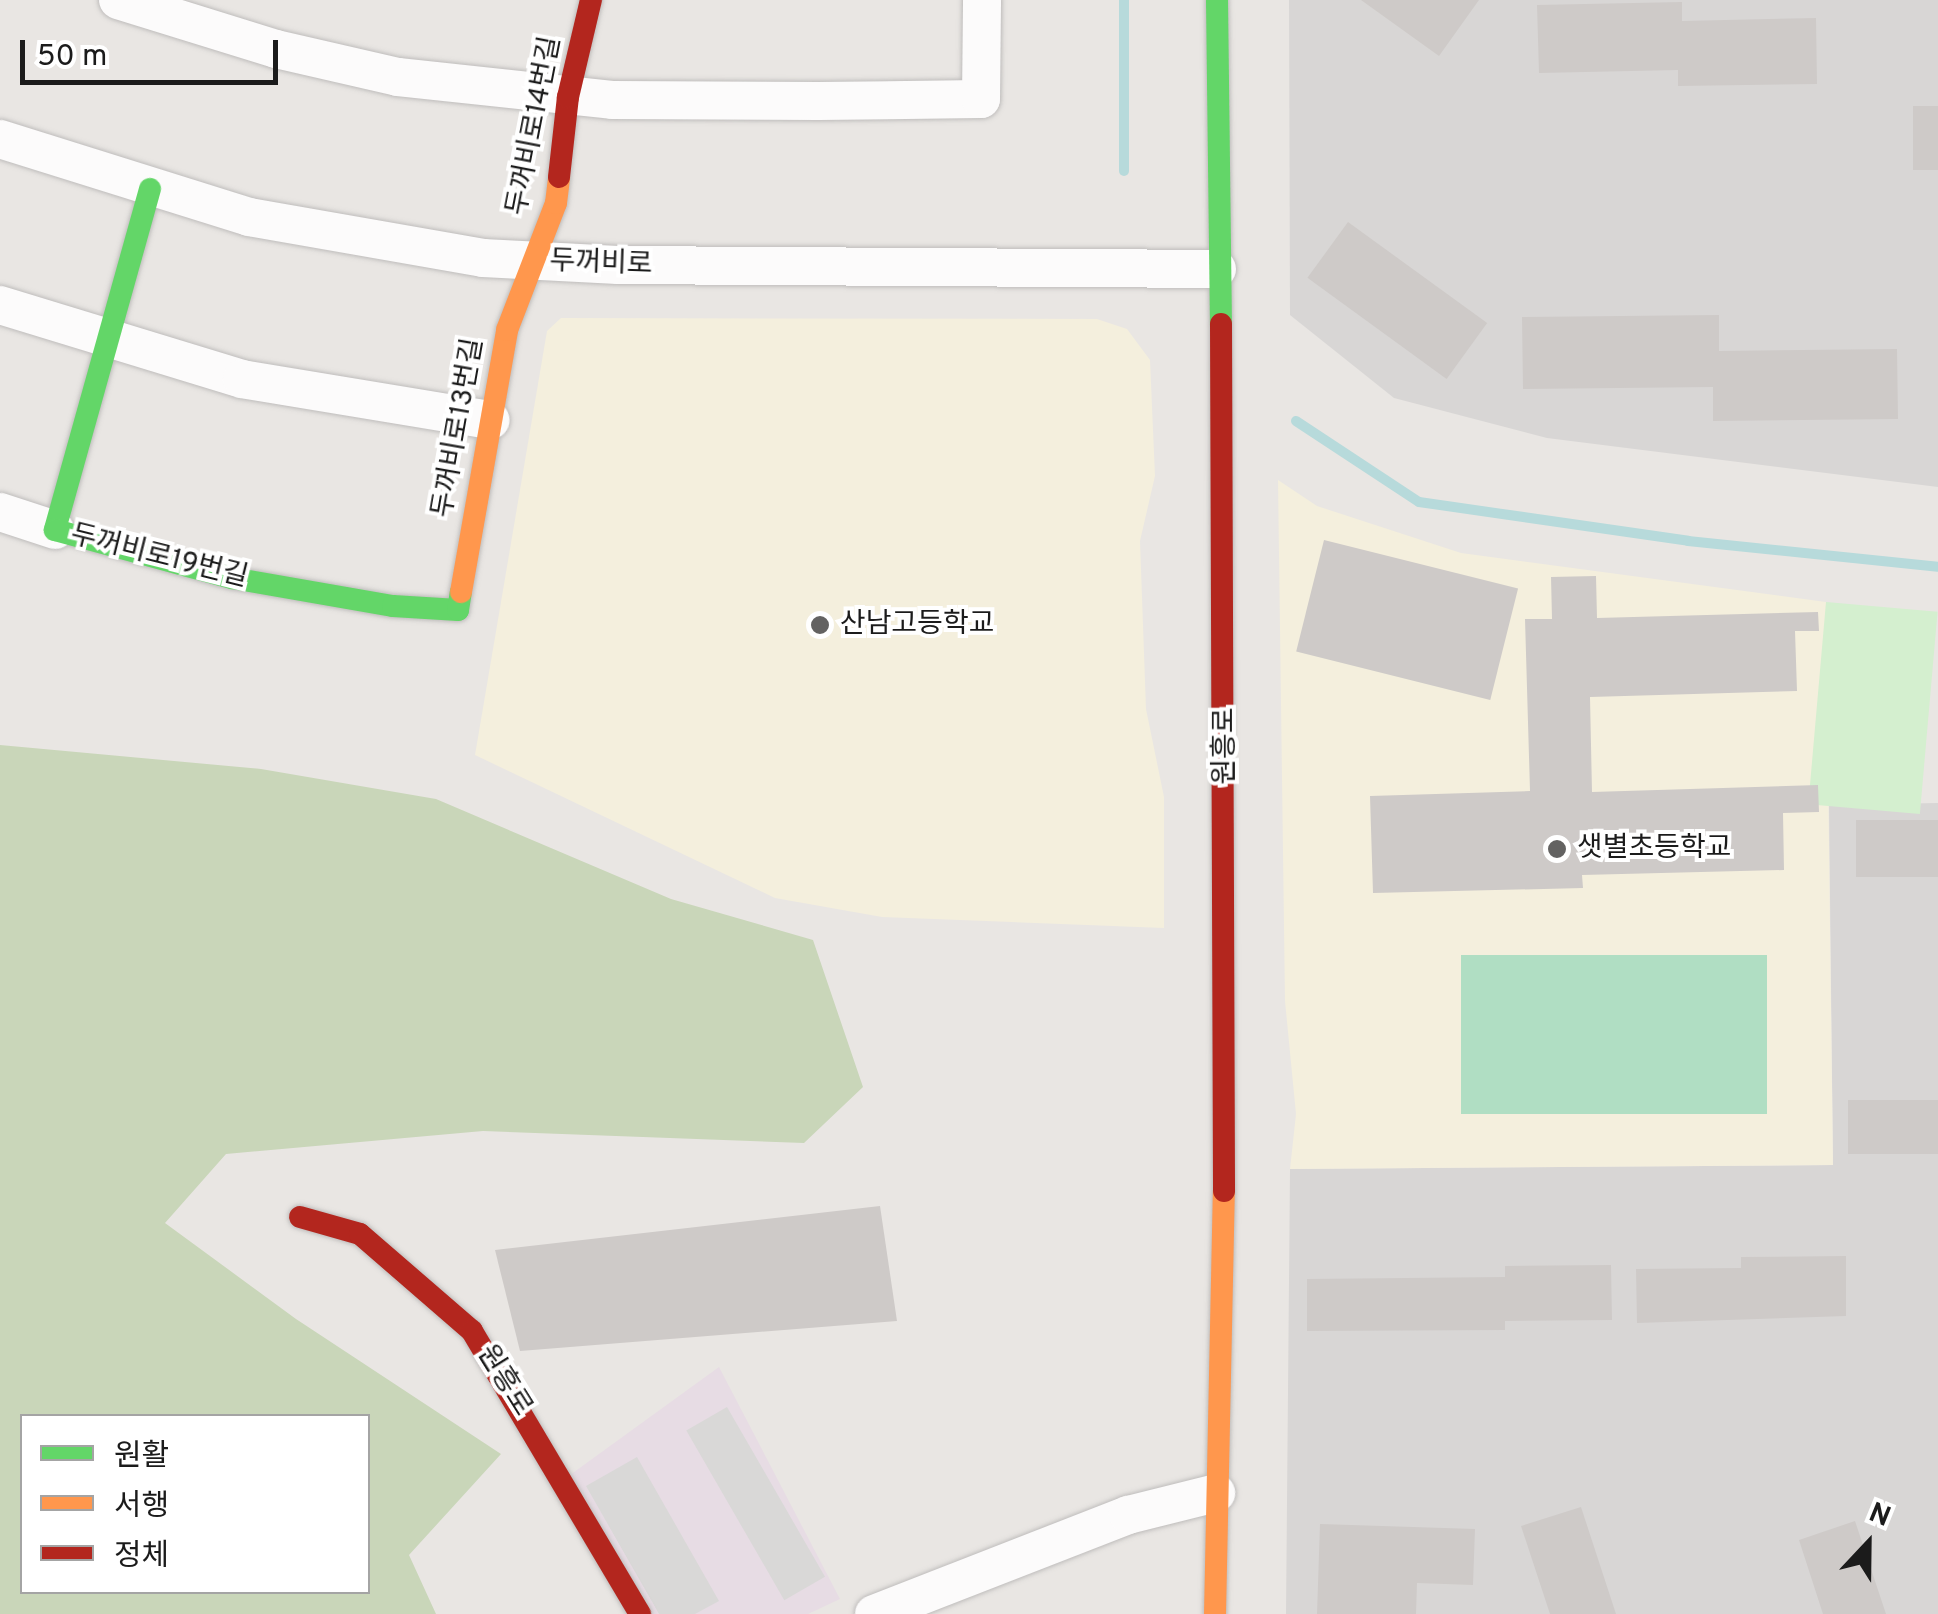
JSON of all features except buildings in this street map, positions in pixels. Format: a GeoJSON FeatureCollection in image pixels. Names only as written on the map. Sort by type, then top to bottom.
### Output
{"type":"FeatureCollection","features":[{"type":"Feature","properties":{"kind":"street"},"geometry":{"type":"LineString","coordinates":[[118,0],[181,10],[398,77],[568,97],[982,99],[982,0]]}},
{"type":"Feature","properties":{"kind":"street","name":"두꺼비로14번길"},"geometry":{"type":"LineString","coordinates":[[535,262],[556,203],[568,97],[590,0]]}},
{"type":"Feature","properties":{"kind":"street","name":"원흥로"},"geometry":{"type":"LineString","coordinates":[[1215,1614],[1228,1005],[1217,0]]}},
{"type":"Feature","properties":{"kind":"street","name":"두꺼비로"},"geometry":{"type":"LineString","coordinates":[[0,139],[249,217],[386,244],[535,262],[1217,268]]}},
{"type":"Feature","properties":{"kind":"street","name":"두꺼비로19번길"},"geometry":{"type":"LineString","coordinates":[[150,188],[103,340],[55,530],[232,578],[392,606],[458,610]]}},
{"type":"Feature","properties":{"kind":"street","name":"두꺼비로13번길"},"geometry":{"type":"LineString","coordinates":[[458,610],[506,330],[535,262]]}},
{"type":"Feature","properties":{"kind":"street"},"geometry":{"type":"LineString","coordinates":[[0,305],[103,340],[242,379],[491,420]]}},
{"type":"Feature","properties":{"kind":"street"},"geometry":{"type":"LineString","coordinates":[[0,512],[55,530]]}},
{"type":"Feature","properties":{"kind":"street","name":"원흥로"},"geometry":{"type":"LineString","coordinates":[[300,1217],[360,1234],[472,1331],[640,1614]]}},
{"type":"Feature","properties":{"kind":"street"},"geometry":{"type":"LineString","coordinates":[[874,1614],[1128,1515],[1216,1493]]}},
{"type":"Feature","properties":{"kind":"shaded area"},"geometry":{"type":"Polygon","coordinates":[[[1289,0],[1938,0],[1938,487],[1547,438],[1394,398],[1290,315],[1289,0]]]}},
{"type":"Feature","properties":{"kind":"shaded area","name":"산남고등학교"},"geometry":{"type":"Polygon","coordinates":[[[561,318],[1097,319],[1127,329],[1150,360],[1155,476],[1140,541],[1146,709],[1164,797],[1164,928],[882,917],[775,898],[475,755],[547,331],[561,318]]]}},
{"type":"Feature","properties":{"kind":"shaded area","name":"샛별초등학교"},"geometry":{"type":"Polygon","coordinates":[[[1278,480],[1317,506],[1461,553],[1826,602],[1833,1165],[1290,1169],[1296,1114],[1285,1001],[1278,480]]]}},
{"type":"Feature","properties":{"kind":"shaded area"},"geometry":{"type":"Polygon","coordinates":[[[1938,803],[1938,1614],[1286,1614],[1290,1169],[1833,1165],[1829,805],[1938,803]]]}},
{"type":"Feature","properties":{"kind":"shaded area"},"geometry":{"type":"Polygon","coordinates":[[[719,1367],[840,1599],[808,1614],[652,1614],[570,1475],[719,1367]]]}},
{"type":"Feature","properties":{"kind":"shaded area"},"geometry":{"type":"Polygon","coordinates":[[[727,1407],[825,1577],[784,1600],[686,1430],[727,1407]]]}},
{"type":"Feature","properties":{"kind":"shaded area"},"geometry":{"type":"Polygon","coordinates":[[[637,1457],[719,1601],[695,1614],[659,1614],[586,1486],[637,1457]]]}},
{"type":"Feature","properties":{"kind":"green space"},"geometry":{"type":"Polygon","coordinates":[[[1826,602],[1938,612],[1920,814],[1808,804],[1826,602]]]}},
{"type":"Feature","properties":{"kind":"green space"},"geometry":{"type":"Polygon","coordinates":[[[0,745],[261,769],[436,799],[671,899],[813,940],[863,1087],[804,1143],[483,1131],[226,1154],[165,1223],[296,1319],[501,1454],[409,1555],[436,1614],[0,1614],[0,745]]]}},
{"type":"Feature","properties":{"kind":"green space"},"geometry":{"type":"Polygon","coordinates":[[[1461,955],[1767,955],[1767,1114],[1461,1114],[1461,955]]]}},
{"type":"Feature","properties":{"kind":"waterway"},"geometry":{"type":"LineString","coordinates":[[1124,0],[1124,171]]}},
{"type":"Feature","properties":{"kind":"waterway"},"geometry":{"type":"LineString","coordinates":[[1296,421],[1419,502],[1688,541],[1938,567]]}},
{"type":"Feature","properties":{"kind":"traffic: fast"},"geometry":{"type":"LineString","coordinates":[[1217,0],[1221,324]]}},
{"type":"Feature","properties":{"kind":"traffic: fast"},"geometry":{"type":"LineString","coordinates":[[150,189],[55,530],[232,578],[393,606],[458,610],[461,592]]}},
{"type":"Feature","properties":{"kind":"traffic: slow"},"geometry":{"type":"LineString","coordinates":[[461,592],[507,330],[556,203],[559,177]]}},
{"type":"Feature","properties":{"kind":"traffic: slow"},"geometry":{"type":"LineString","coordinates":[[1215,1614],[1224,1191]]}},
{"type":"Feature","properties":{"kind":"traffic: jam"},"geometry":{"type":"LineString","coordinates":[[559,177],[568,97],[591,0]]}},
{"type":"Feature","properties":{"kind":"traffic: jam"},"geometry":{"type":"LineString","coordinates":[[1221,324],[1224,1191]]}},
{"type":"Feature","properties":{"kind":"traffic: jam"},"geometry":{"type":"LineString","coordinates":[[300,1217],[360,1234],[472,1331],[640,1614]]}},
{"type":"Feature","properties":{"kind":"place","name":"산남고등학교"},"geometry":{"type":"Point","coordinates":[820,625]}},
{"type":"Feature","properties":{"kind":"place","name":"샛별초등학교"},"geometry":{"type":"Point","coordinates":[1557,849]}}]}
